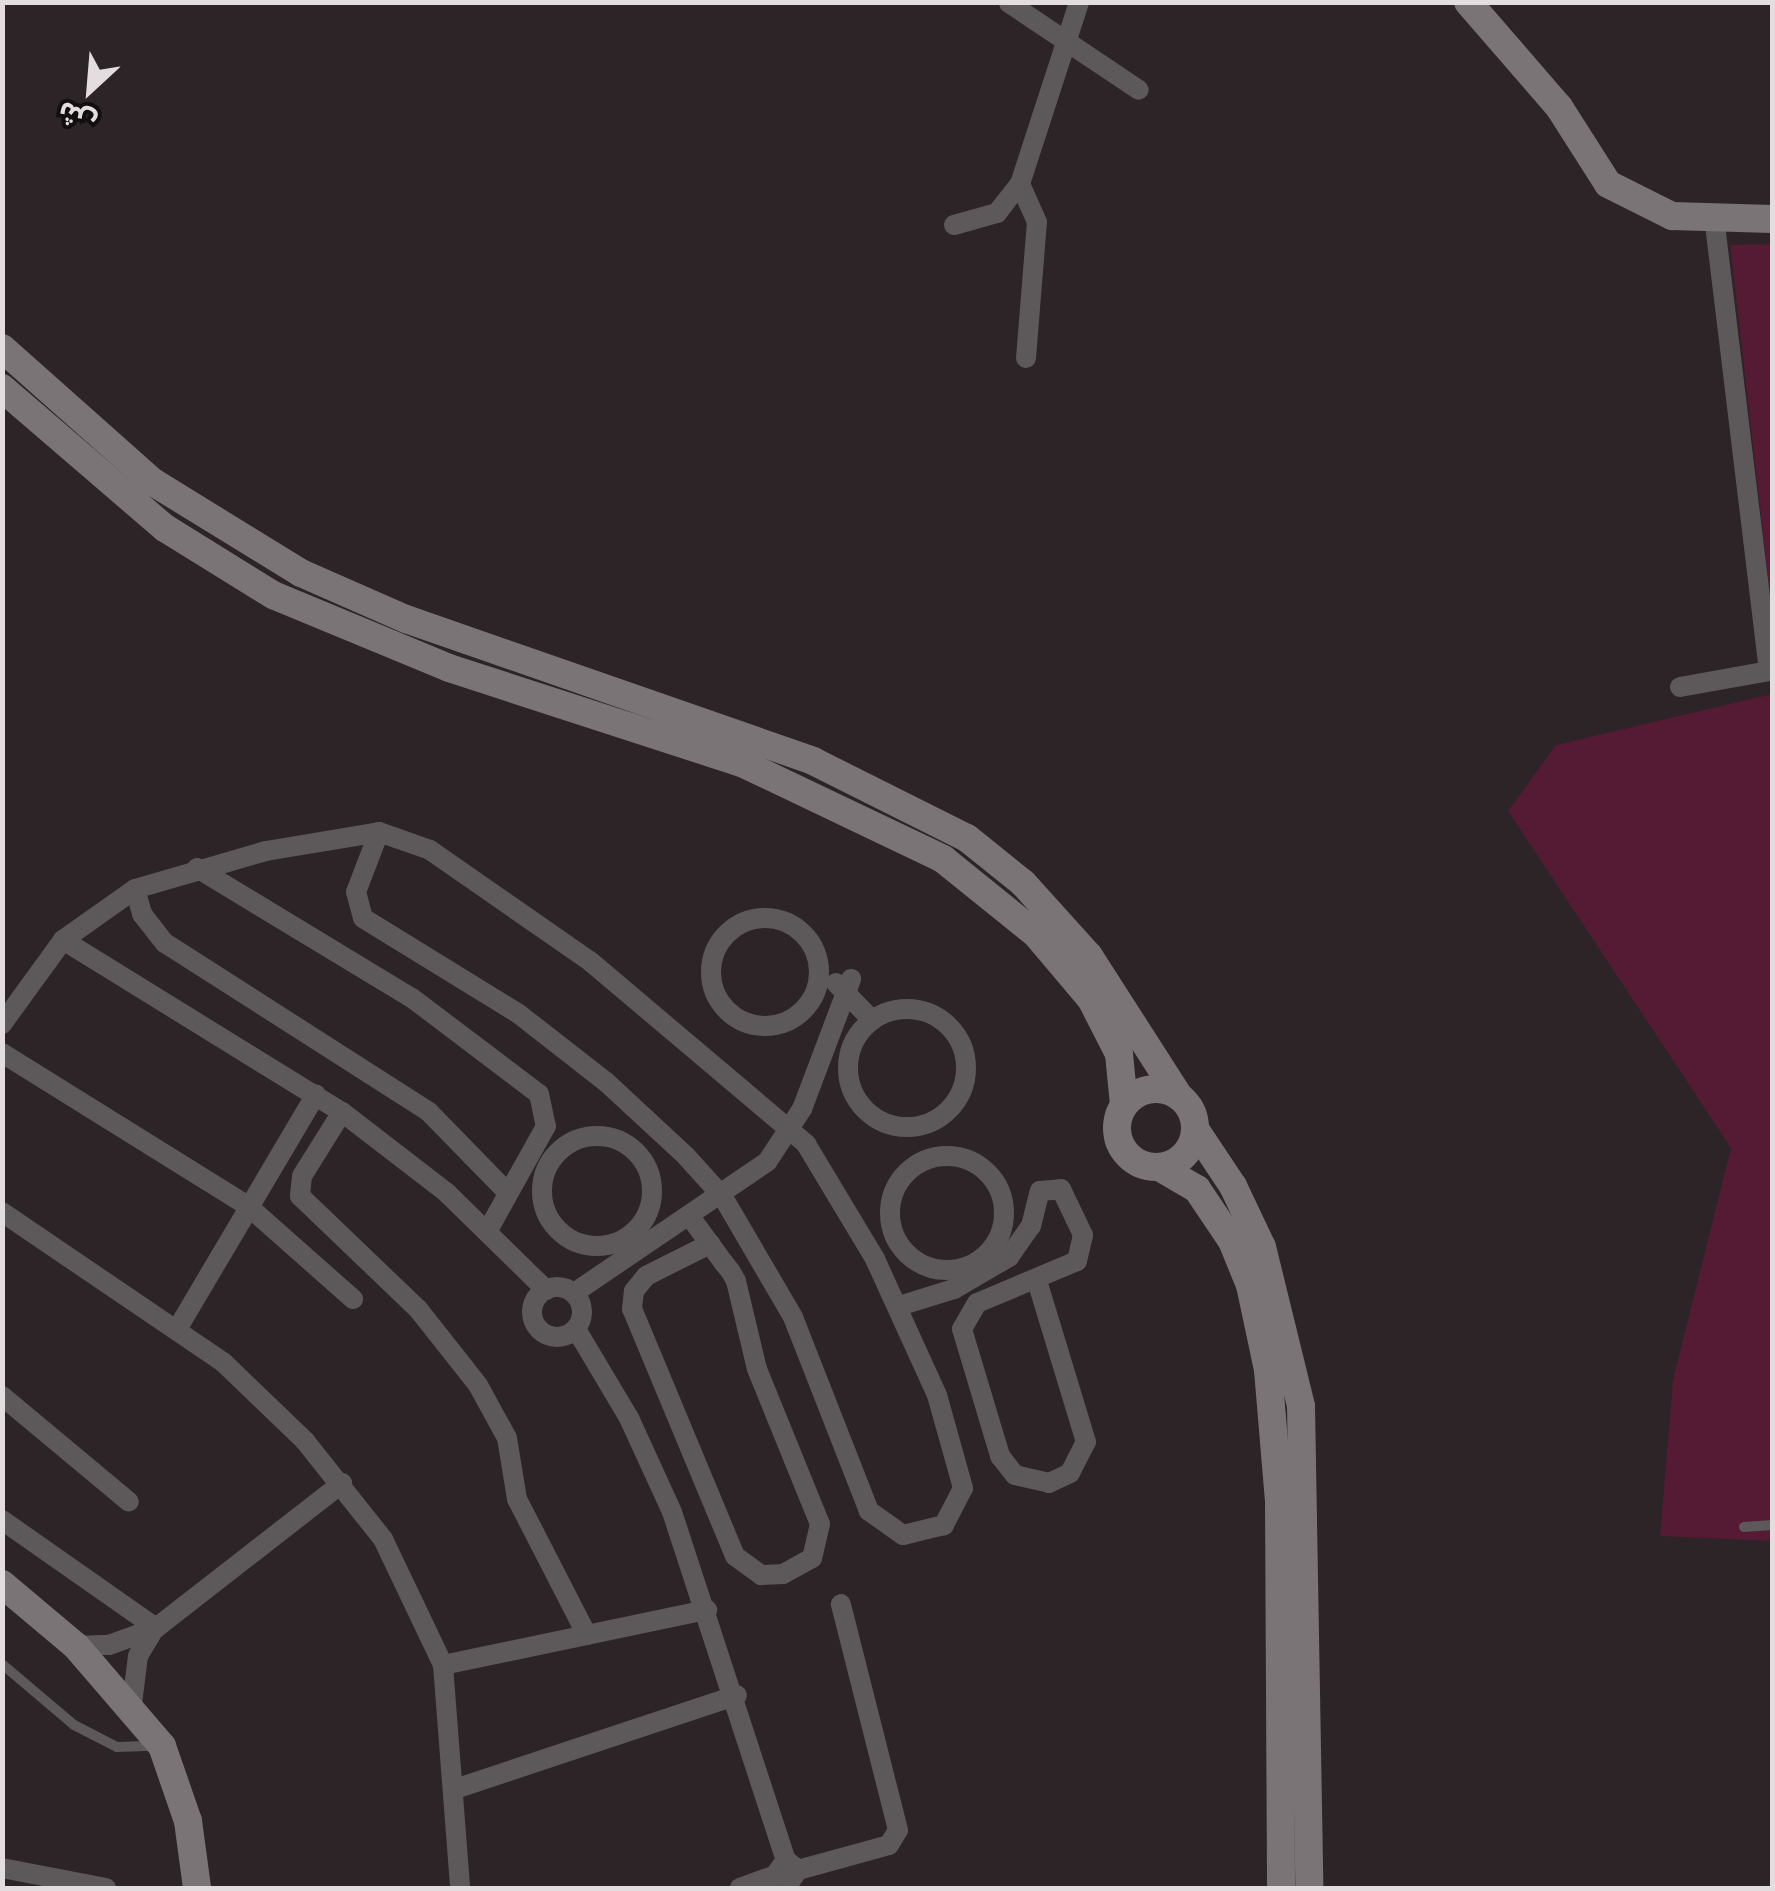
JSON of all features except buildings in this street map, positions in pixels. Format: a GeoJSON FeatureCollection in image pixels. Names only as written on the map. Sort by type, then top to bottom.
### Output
{"type":"FeatureCollection","features":[{"type":"Feature","properties":{"kind":"main road"},"geometry":{"type":"LineString","coordinates":[[1468,2],[1559,107],[1608,184],[1672,216],[1772,219]]}},
{"type":"Feature","properties":{"kind":"main road"},"geometry":{"type":"LineString","coordinates":[[2,348],[153,482],[301,573],[444,633],[813,761],[968,838],[1023,883],[1089,956],[1233,1186],[1262,1247],[1301,1406],[1309,1888]]}},
{"type":"Feature","properties":{"kind":"main road"},"geometry":{"type":"LineString","coordinates":[[2,388],[165,528],[274,594],[448,668],[742,763],[942,859],[1026,924],[1074,976],[1113,1038],[1124,1105],[1117,1124],[1123,1148],[1142,1164],[1159,1167],[1197,1189],[1232,1240],[1250,1284],[1268,1370],[1279,1500],[1282,1888]]}},
{"type":"Feature","properties":{"kind":"main road"},"geometry":{"type":"LineString","coordinates":[[1124,1105],[1143,1090],[1179,1096]]}},
{"type":"Feature","properties":{"kind":"main road"},"geometry":{"type":"LineString","coordinates":[[1159,1167],[1184,1155],[1196,1129]]}},
{"type":"Feature","properties":{"kind":"main road"},"geometry":{"type":"LineString","coordinates":[[2,1584],[76,1646],[132,1704],[162,1746],[184,1806],[197,1888]]}},
{"type":"Feature","properties":{"kind":"street"},"geometry":{"type":"LineString","coordinates":[[954,225],[997,212],[1020,184],[1079,2]]}},
{"type":"Feature","properties":{"kind":"street"},"geometry":{"type":"LineString","coordinates":[[1009,3],[1139,90]]}},
{"type":"Feature","properties":{"kind":"street"},"geometry":{"type":"LineString","coordinates":[[1020,184],[1037,222],[1026,358]]}},
{"type":"Feature","properties":{"kind":"street"},"geometry":{"type":"LineString","coordinates":[[1680,687],[1770,671],[1714,218]]}},
{"type":"Feature","properties":{"kind":"street"},"geometry":{"type":"LineString","coordinates":[[2,1024],[63,940],[135,889],[197,868],[342,833],[379,832],[418,844],[543,927],[792,1129],[831,1179],[900,1306],[937,1395],[963,1488],[944,1525],[914,1536],[892,1532],[869,1511],[806,1345],[723,1197],[647,1118],[564,1047],[363,918],[356,892],[379,832]]}},
{"type":"Feature","properties":{"kind":"street"},"geometry":{"type":"LineString","coordinates":[[197,868],[398,989],[539,1094],[546,1126],[488,1230]]}},
{"type":"Feature","properties":{"kind":"street"},"geometry":{"type":"LineString","coordinates":[[135,889],[142,914],[165,942],[429,1112],[508,1193]]}},
{"type":"Feature","properties":{"kind":"street"},"geometry":{"type":"LineString","coordinates":[[772,918],[808,938],[819,977],[801,1013],[763,1026],[734,1017],[720,1002],[712,962],[733,928],[772,918]]}},
{"type":"Feature","properties":{"kind":"street"},"geometry":{"type":"LineString","coordinates":[[63,940],[342,1112],[488,1230],[546,1290],[574,1294],[629,1246],[691,1218],[767,1162],[792,1129],[849,984]]}},
{"type":"Feature","properties":{"kind":"street"},"geometry":{"type":"LineString","coordinates":[[819,977],[849,984],[872,1020]]}},
{"type":"Feature","properties":{"kind":"street"},"geometry":{"type":"LineString","coordinates":[[893,1010],[926,1012],[954,1031],[964,1051],[961,1095],[938,1120],[916,1127],[873,1117],[852,1091],[852,1046],[872,1020],[893,1010]]}},
{"type":"Feature","properties":{"kind":"street"},"geometry":{"type":"LineString","coordinates":[[2,1053],[249,1207],[353,1299]]}},
{"type":"Feature","properties":{"kind":"street"},"geometry":{"type":"LineString","coordinates":[[179,1326],[316,1094]]}},
{"type":"Feature","properties":{"kind":"street"},"geometry":{"type":"LineString","coordinates":[[342,1112],[302,1176],[300,1196],[418,1309],[478,1385],[508,1438],[518,1499],[587,1635]]}},
{"type":"Feature","properties":{"kind":"street"},"geometry":{"type":"LineString","coordinates":[[916,1127],[930,1159]]}},
{"type":"Feature","properties":{"kind":"street"},"geometry":{"type":"LineString","coordinates":[[609,1137],[628,1146],[647,1168],[649,1208],[629,1246],[584,1244],[566,1236],[546,1213],[544,1173],[570,1143],[609,1137]]}},
{"type":"Feature","properties":{"kind":"street"},"geometry":{"type":"LineString","coordinates":[[930,1159],[972,1162],[1000,1194],[999,1236],[969,1266],[927,1266],[895,1238],[892,1196],[910,1169],[930,1159]]}},
{"type":"Feature","properties":{"kind":"street"},"geometry":{"type":"LineString","coordinates":[[900,1306],[954,1289],[1009,1257],[1031,1226],[1040,1191],[1056,1186],[1066,1196],[1083,1244],[1070,1267],[978,1303],[962,1329],[1000,1456],[1014,1475],[1037,1483],[1070,1473],[1086,1442],[1037,1281]]}},
{"type":"Feature","properties":{"kind":"street"},"geometry":{"type":"LineString","coordinates":[[2,1212],[179,1326],[265,1400],[342,1484],[401,1569],[442,1665],[460,1888]]}},
{"type":"Feature","properties":{"kind":"street"},"geometry":{"type":"LineString","coordinates":[[691,1218],[710,1244],[741,1292],[757,1369],[820,1524],[812,1558],[783,1574],[761,1576],[735,1556],[632,1309],[634,1291],[646,1276],[710,1244]]}},
{"type":"Feature","properties":{"kind":"street"},"geometry":{"type":"LineString","coordinates":[[546,1290],[533,1304],[534,1324],[549,1336],[576,1329]]}},
{"type":"Feature","properties":{"kind":"street"},"geometry":{"type":"LineString","coordinates":[[574,1294],[582,1310],[576,1329],[652,1464],[707,1610],[737,1695],[786,1868]]}},
{"type":"Feature","properties":{"kind":"street"},"geometry":{"type":"LineString","coordinates":[[2,1396],[129,1502]]}},
{"type":"Feature","properties":{"kind":"street"},"geometry":{"type":"LineString","coordinates":[[76,1646],[125,1642],[156,1628],[342,1484]]}},
{"type":"Feature","properties":{"kind":"street"},"geometry":{"type":"LineString","coordinates":[[2,1520],[156,1628]]}},
{"type":"Feature","properties":{"kind":"street"},"geometry":{"type":"LineString","coordinates":[[740,1888],[786,1868],[883,1847],[898,1830],[840,1604]]}},
{"type":"Feature","properties":{"kind":"street"},"geometry":{"type":"LineString","coordinates":[[442,1665],[707,1610]]}},
{"type":"Feature","properties":{"kind":"street"},"geometry":{"type":"LineString","coordinates":[[132,1704],[138,1656],[156,1628]]}},
{"type":"Feature","properties":{"kind":"street"},"geometry":{"type":"LineString","coordinates":[[454,1789],[737,1695]]}},
{"type":"Feature","properties":{"kind":"street"},"geometry":{"type":"LineString","coordinates":[[2,1868],[106,1888]]}},
{"type":"Feature","properties":{"kind":"lane"},"geometry":{"type":"LineString","coordinates":[[1744,1527],[1772,1525]]}},
{"type":"Feature","properties":{"kind":"lane"},"geometry":{"type":"LineString","coordinates":[[2,1664],[74,1725],[117,1747],[162,1746]]}},
{"type":"Feature","properties":{"kind":"shaded area"},"geometry":{"type":"Polygon","coordinates":[[[1772,244],[1772,612],[1730,245],[1772,244]]]}},
{"type":"Feature","properties":{"kind":"shaded area"},"geometry":{"type":"Polygon","coordinates":[[[1772,694],[1772,1541],[1660,1536],[1673,1380],[1731,1148],[1508,811],[1556,745],[1772,694]]]}}]}
